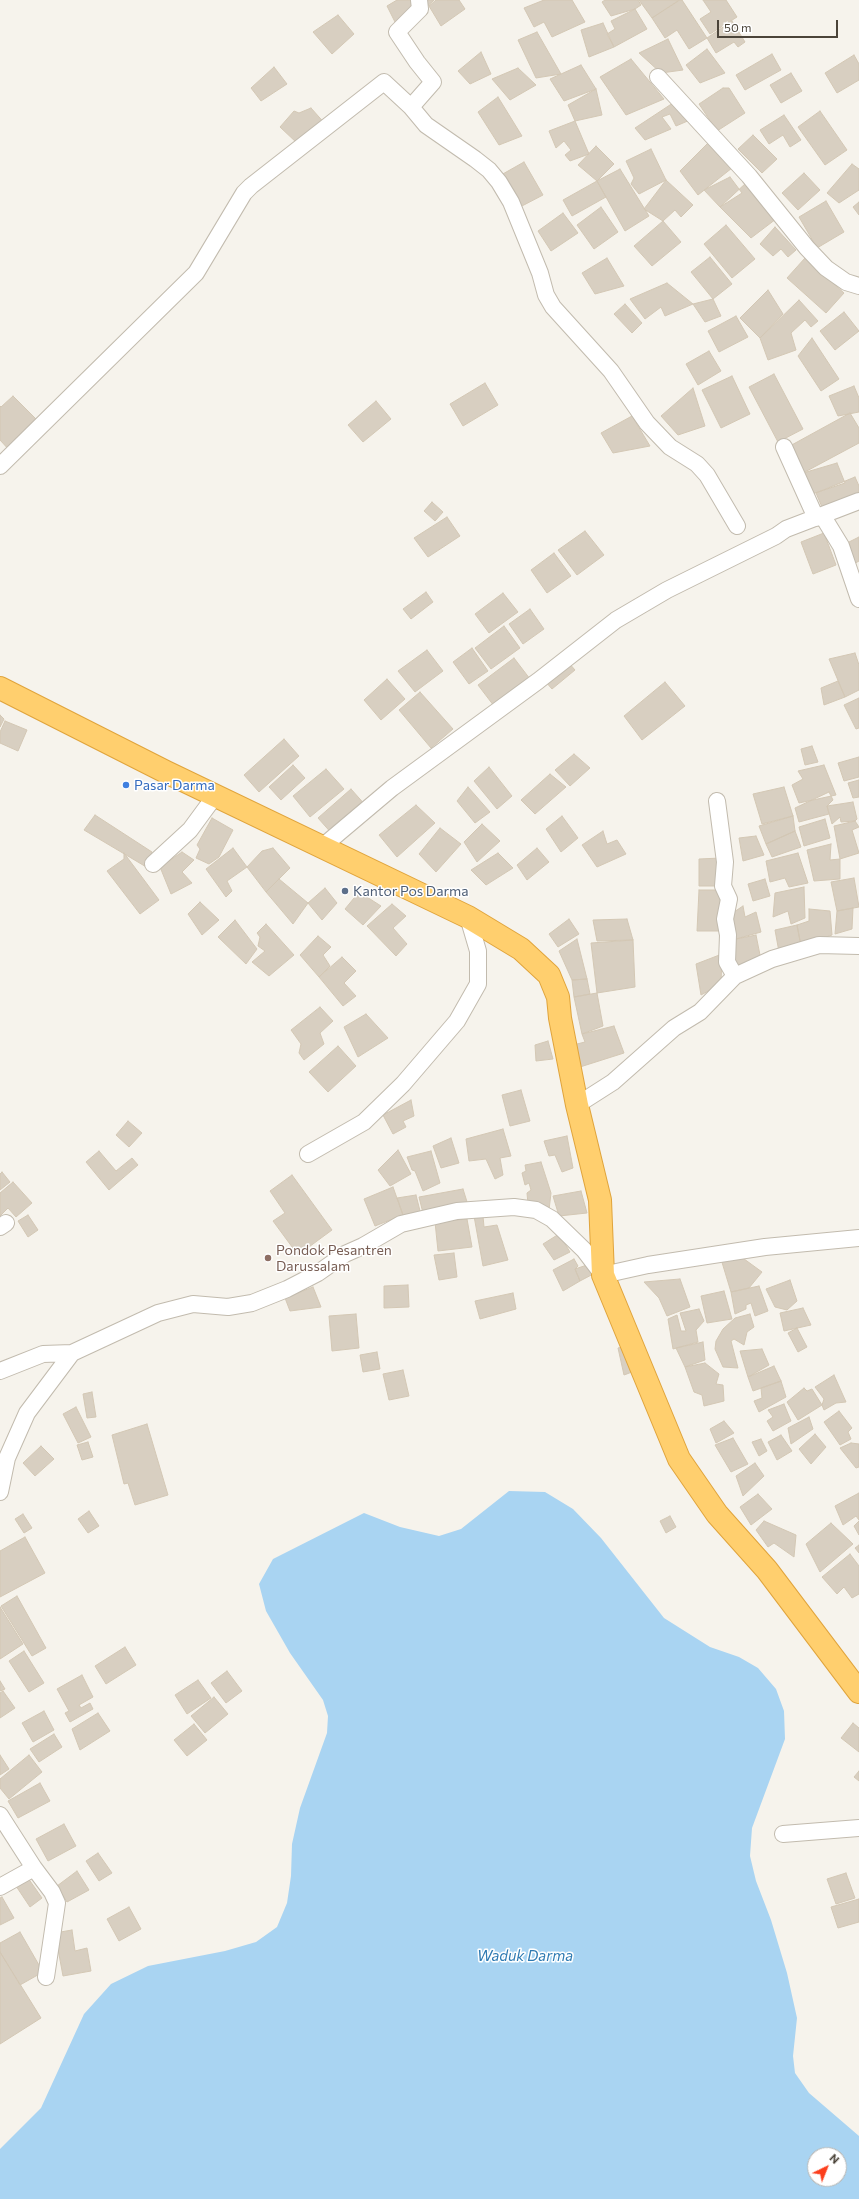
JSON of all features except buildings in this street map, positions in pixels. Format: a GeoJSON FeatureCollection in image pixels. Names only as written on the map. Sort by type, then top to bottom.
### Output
{"type":"FeatureCollection","features":[{"type":"Feature","properties":{"kind":"highway"},"geometry":{"type":"LineString","coordinates":[[0,688],[215,796],[468,917],[521,949],[549,975],[558,997],[560,1018],[577,1105],[600,1200],[602,1275],[679,1459],[717,1514],[768,1570],[859,1692]]}},
{"type":"Feature","properties":{"kind":"street"},"geometry":{"type":"LineString","coordinates":[[411,107],[433,82],[416,62],[397,32],[420,9],[419,0]]}},
{"type":"Feature","properties":{"kind":"street"},"geometry":{"type":"LineString","coordinates":[[658,77],[749,176],[807,248],[826,268],[846,282],[859,286]]}},
{"type":"Feature","properties":{"kind":"street"},"geometry":{"type":"LineString","coordinates":[[0,466],[196,273],[244,193],[384,82],[411,107],[426,125],[489,170],[499,182],[511,202],[553,307],[611,371],[647,423],[670,447],[697,464],[708,475],[736,526]]}},
{"type":"Feature","properties":{"kind":"street"},"geometry":{"type":"LineString","coordinates":[[784,447],[819,517],[841,546],[859,599]]}},
{"type":"Feature","properties":{"kind":"street"},"geometry":{"type":"LineString","coordinates":[[322,847],[392,788],[538,681],[616,620],[667,590],[776,536],[786,529],[859,501]]}},
{"type":"Feature","properties":{"kind":"street"},"geometry":{"type":"LineString","coordinates":[[154,864],[190,830],[215,796]]}},
{"type":"Feature","properties":{"kind":"street"},"geometry":{"type":"LineString","coordinates":[[717,802],[725,862],[723,886],[729,899],[725,919],[728,935],[727,962],[735,976]]}},
{"type":"Feature","properties":{"kind":"street"},"geometry":{"type":"LineString","coordinates":[[308,1154],[364,1122],[403,1084],[457,1021],[478,984],[478,952],[468,917]]}},
{"type":"Feature","properties":{"kind":"street"},"geometry":{"type":"LineString","coordinates":[[577,1105],[613,1082],[674,1028],[700,1012],[735,976],[772,959],[819,945],[859,946]]}},
{"type":"Feature","properties":{"kind":"street"},"geometry":{"type":"LineString","coordinates":[[0,1371],[43,1354],[72,1353],[158,1313],[193,1304],[228,1307],[259,1300],[288,1289],[312,1276],[345,1254],[401,1224],[457,1211],[514,1207],[536,1210],[552,1219],[584,1250],[602,1275],[648,1265],[765,1246],[859,1238]]}},
{"type":"Feature","properties":{"kind":"street"},"geometry":{"type":"LineString","coordinates":[[0,1492],[7,1458],[28,1413],[72,1353]]}},
{"type":"Feature","properties":{"kind":"street"},"geometry":{"type":"LineString","coordinates":[[0,1815],[34,1868],[52,1892],[57,1903],[46,1977]]}},
{"type":"Feature","properties":{"kind":"street"},"geometry":{"type":"LineString","coordinates":[[783,1834],[859,1828]]}},
{"type":"Feature","properties":{"kind":"street"},"geometry":{"type":"LineString","coordinates":[[0,1887],[34,1868]]}},
{"type":"Feature","properties":{"kind":"water","name":"Waduk Darma"},"geometry":{"type":"Polygon","coordinates":[[[509,1491],[545,1492],[573,1509],[601,1538],[664,1618],[710,1647],[739,1657],[758,1668],[776,1689],[784,1711],[785,1739],[752,1828],[750,1856],[756,1881],[771,1920],[787,1973],[797,2018],[793,2056],[795,2073],[809,2093],[859,2136],[859,2199],[0,2199],[0,2149],[41,2108],[84,2014],[111,1984],[148,1966],[225,1951],[256,1942],[277,1927],[287,1903],[291,1876],[292,1844],[300,1808],[327,1733],[328,1716],[323,1700],[290,1653],[266,1611],[259,1584],[273,1559],[364,1513],[400,1527],[439,1536],[461,1529],[509,1491]]]}},
{"type":"Feature","properties":{"kind":"place","name":"Pasar Darma"},"geometry":{"type":"Point","coordinates":[126,785]}},
{"type":"Feature","properties":{"kind":"place","name":"Kantor Pos Darma"},"geometry":{"type":"Point","coordinates":[345,891]}},
{"type":"Feature","properties":{"kind":"place","name":"Pondok Pesantren Darussalam"},"geometry":{"type":"Point","coordinates":[268,1258]}}]}
